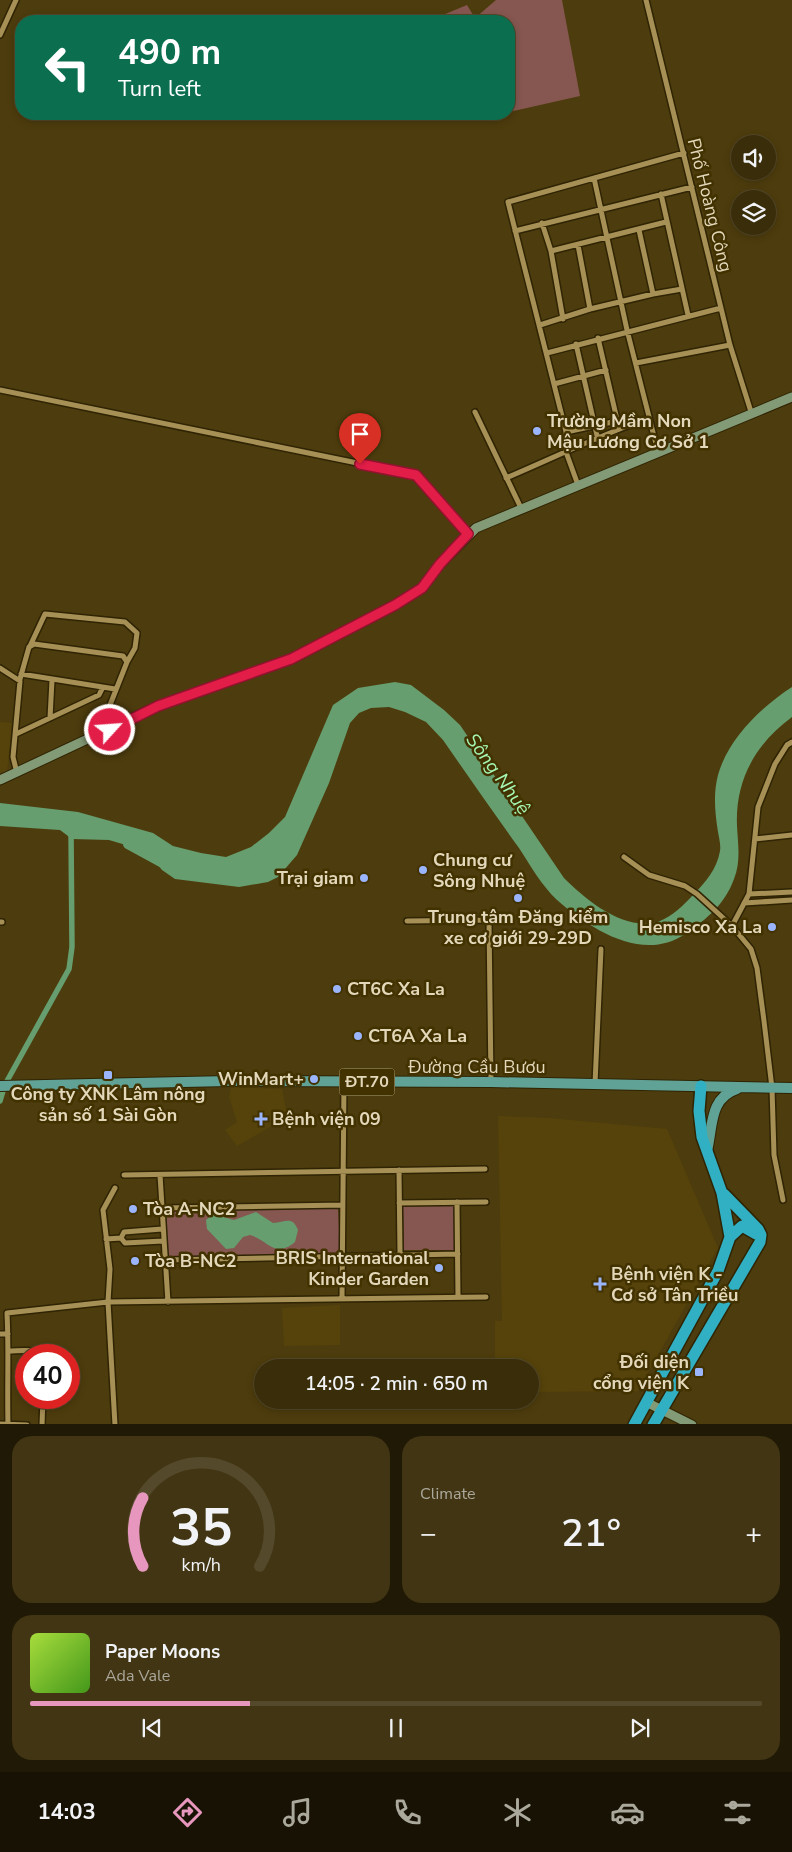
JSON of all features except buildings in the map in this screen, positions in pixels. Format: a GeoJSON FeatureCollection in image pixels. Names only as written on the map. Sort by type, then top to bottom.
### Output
{"type":"FeatureCollection","features":[{"type":"Feature","properties":{"kind":"highway"},"geometry":{"type":"LineString","coordinates":[[701,1086],[699,1111],[702,1137],[722,1193],[730,1237]]}},
{"type":"Feature","properties":{"kind":"highway"},"geometry":{"type":"LineString","coordinates":[[653,1424],[760,1239],[758,1229],[722,1193]]}},
{"type":"Feature","properties":{"kind":"highway"},"geometry":{"type":"LineString","coordinates":[[633,1422],[646,1402],[718,1271],[730,1237],[742,1226],[751,1229],[760,1239]]}},
{"type":"Feature","properties":{"kind":"main road","name":"Đường Cầu Bươu"},"geometry":{"type":"LineString","coordinates":[[0,1086],[229,1081],[491,1082],[772,1088]]}},
{"type":"Feature","properties":{"kind":"main road"},"geometry":{"type":"LineString","coordinates":[[708,1151],[716,1104],[728,1092],[743,1087]]}},
{"type":"Feature","properties":{"kind":"main road","name":"ĐT.70"},"geometry":{"type":"LineString","coordinates":[[772,1088],[792,1088]]}},
{"type":"Feature","properties":{"kind":"street"},"geometry":{"type":"LineString","coordinates":[[0,35],[16,0]]}},
{"type":"Feature","properties":{"kind":"street","name":"Phố Hoàng Công"},"geometry":{"type":"LineString","coordinates":[[646,0],[730,345],[752,416]]}},
{"type":"Feature","properties":{"kind":"street"},"geometry":{"type":"LineString","coordinates":[[578,485],[566,452],[566,432],[508,202],[684,154]]}},
{"type":"Feature","properties":{"kind":"street"},"geometry":{"type":"LineString","coordinates":[[594,178],[627,330],[658,452]]}},
{"type":"Feature","properties":{"kind":"street"},"geometry":{"type":"LineString","coordinates":[[515,230],[692,187]]}},
{"type":"Feature","properties":{"kind":"street"},"geometry":{"type":"LineString","coordinates":[[661,194],[688,315]]}},
{"type":"Feature","properties":{"kind":"street"},"geometry":{"type":"LineString","coordinates":[[550,251],[666,222]]}},
{"type":"Feature","properties":{"kind":"street"},"geometry":{"type":"LineString","coordinates":[[542,223],[550,251],[564,320]]}},
{"type":"Feature","properties":{"kind":"street"},"geometry":{"type":"LineString","coordinates":[[639,230],[653,294]]}},
{"type":"Feature","properties":{"kind":"street"},"geometry":{"type":"LineString","coordinates":[[578,245],[590,309]]}},
{"type":"Feature","properties":{"kind":"street"},"geometry":{"type":"LineString","coordinates":[[540,325],[564,320],[590,309],[682,289]]}},
{"type":"Feature","properties":{"kind":"street"},"geometry":{"type":"LineString","coordinates":[[547,352],[627,330],[721,308]]}},
{"type":"Feature","properties":{"kind":"street"},"geometry":{"type":"LineString","coordinates":[[598,338],[619,428]]}},
{"type":"Feature","properties":{"kind":"street"},"geometry":{"type":"LineString","coordinates":[[576,344],[598,440]]}},
{"type":"Feature","properties":{"kind":"street"},"geometry":{"type":"LineString","coordinates":[[636,363],[730,345]]}},
{"type":"Feature","properties":{"kind":"street"},"geometry":{"type":"LineString","coordinates":[[554,384],[606,370]]}},
{"type":"Feature","properties":{"kind":"street"},"geometry":{"type":"LineString","coordinates":[[0,390],[416,475],[468,534]]}},
{"type":"Feature","properties":{"kind":"street"},"geometry":{"type":"LineString","coordinates":[[0,780],[17,774],[158,706],[291,659],[395,605],[422,588],[440,564],[476,528],[792,398]]}},
{"type":"Feature","properties":{"kind":"street"},"geometry":{"type":"LineString","coordinates":[[475,412],[521,508]]}},
{"type":"Feature","properties":{"kind":"street"},"geometry":{"type":"LineString","coordinates":[[506,478],[598,440],[619,428],[649,418]]}},
{"type":"Feature","properties":{"kind":"street"},"geometry":{"type":"LineString","coordinates":[[566,432],[617,420]]}},
{"type":"Feature","properties":{"kind":"street"},"geometry":{"type":"LineString","coordinates":[[17,774],[13,757],[20,677],[29,647],[41,619],[48,613],[125,622],[137,633],[135,648],[115,689],[109,711],[110,730]]}},
{"type":"Feature","properties":{"kind":"street"},"geometry":{"type":"LineString","coordinates":[[29,647],[37,643],[123,656],[127,662]]}},
{"type":"Feature","properties":{"kind":"street"},"geometry":{"type":"LineString","coordinates":[[0,668],[20,677],[115,689]]}},
{"type":"Feature","properties":{"kind":"street"},"geometry":{"type":"LineString","coordinates":[[50,718],[52,680]]}},
{"type":"Feature","properties":{"kind":"street"},"geometry":{"type":"LineString","coordinates":[[16,734],[99,694],[103,687]]}},
{"type":"Feature","properties":{"kind":"street"},"geometry":{"type":"LineString","coordinates":[[732,926],[749,894],[758,807],[775,764],[787,745],[792,742]]}},
{"type":"Feature","properties":{"kind":"street"},"geometry":{"type":"LineString","coordinates":[[755,838],[792,835]]}},
{"type":"Feature","properties":{"kind":"street"},"geometry":{"type":"LineString","coordinates":[[624,857],[649,875],[685,886],[697,894],[732,926],[751,949],[757,968],[772,1088],[774,1155],[783,1200]]}},
{"type":"Feature","properties":{"kind":"street"},"geometry":{"type":"LineString","coordinates":[[749,894],[792,892]]}},
{"type":"Feature","properties":{"kind":"street"},"geometry":{"type":"LineString","coordinates":[[744,903],[792,900]]}},
{"type":"Feature","properties":{"kind":"street"},"geometry":{"type":"LineString","coordinates":[[407,921],[489,920],[491,1082]]}},
{"type":"Feature","properties":{"kind":"street"},"geometry":{"type":"LineString","coordinates":[[595,1084],[601,949]]}},
{"type":"Feature","properties":{"kind":"street"},"geometry":{"type":"LineString","coordinates":[[342,1299],[344,1082]]}},
{"type":"Feature","properties":{"kind":"street"},"geometry":{"type":"LineString","coordinates":[[124,1175],[485,1169]]}},
{"type":"Feature","properties":{"kind":"street"},"geometry":{"type":"LineString","coordinates":[[399,1170],[400,1254]]}},
{"type":"Feature","properties":{"kind":"street"},"geometry":{"type":"LineString","coordinates":[[160,1175],[168,1302]]}},
{"type":"Feature","properties":{"kind":"street"},"geometry":{"type":"LineString","coordinates":[[115,1188],[103,1210],[110,1269],[108,1302],[115,1424]]}},
{"type":"Feature","properties":{"kind":"street"},"geometry":{"type":"LineString","coordinates":[[457,1202],[458,1297]]}},
{"type":"Feature","properties":{"kind":"street"},"geometry":{"type":"LineString","coordinates":[[399,1203],[486,1202]]}},
{"type":"Feature","properties":{"kind":"street"},"geometry":{"type":"LineString","coordinates":[[161,1208],[343,1205]]}},
{"type":"Feature","properties":{"kind":"street"},"geometry":{"type":"LineString","coordinates":[[121,1238],[124,1232],[162,1229]]}},
{"type":"Feature","properties":{"kind":"street"},"geometry":{"type":"LineString","coordinates":[[106,1239],[121,1238]]}},
{"type":"Feature","properties":{"kind":"street"},"geometry":{"type":"LineString","coordinates":[[121,1238],[125,1243],[163,1240]]}},
{"type":"Feature","properties":{"kind":"street"},"geometry":{"type":"LineString","coordinates":[[165,1260],[458,1254]]}},
{"type":"Feature","properties":{"kind":"street"},"geometry":{"type":"LineString","coordinates":[[8,1424],[7,1368],[9,1351],[6,1313],[108,1302],[486,1297]]}},
{"type":"Feature","properties":{"kind":"street"},"geometry":{"type":"LineString","coordinates":[[0,1334],[8,1334]]}},
{"type":"Feature","properties":{"kind":"street"},"geometry":{"type":"LineString","coordinates":[[9,1351],[15,1351]]}},
{"type":"Feature","properties":{"kind":"street"},"geometry":{"type":"LineString","coordinates":[[646,1402],[692,1424]]}},
{"type":"Feature","properties":{"kind":"street"},"geometry":{"type":"LineString","coordinates":[[42,1424],[43,1409]]}},
{"type":"Feature","properties":{"kind":"street"},"geometry":{"type":"LineString","coordinates":[[0,1424],[27,1424]]}},
{"type":"Feature","properties":{"kind":"shaded area"},"geometry":{"type":"Polygon","coordinates":[[[496,0],[562,0],[580,96],[515,111],[515,15],[478,15],[496,0]]]}},
{"type":"Feature","properties":{"kind":"shaded area"},"geometry":{"type":"Polygon","coordinates":[[[467,5],[473,15],[443,15],[467,5]]]}},
{"type":"Feature","properties":{"kind":"shaded area"},"geometry":{"type":"Polygon","coordinates":[[[395,682],[411,685],[444,710],[460,725],[564,878],[584,896],[608,913],[634,923],[647,924],[664,919],[682,906],[706,881],[716,864],[720,851],[715,811],[715,789],[718,775],[729,749],[758,714],[792,687],[792,717],[758,751],[744,779],[737,810],[738,866],[726,896],[708,917],[685,934],[669,942],[652,945],[635,944],[601,931],[585,922],[557,900],[541,882],[443,740],[426,722],[389,707],[371,708],[359,713],[350,723],[329,783],[297,855],[278,877],[268,882],[239,887],[175,879],[162,870],[146,851],[109,840],[72,839],[60,830],[0,826],[0,803],[78,812],[153,833],[173,846],[226,857],[251,847],[285,817],[333,705],[358,688],[395,682]]]}},
{"type":"Feature","properties":{"kind":"shaded area"},"geometry":{"type":"Polygon","coordinates":[[[0,722],[12,723],[7,772],[0,773],[0,722]]]}},
{"type":"Feature","properties":{"kind":"shaded area","name":"Bệnh viện 09"},"geometry":{"type":"Polygon","coordinates":[[[231,1087],[282,1089],[286,1109],[291,1115],[237,1146],[225,1130],[237,1122],[229,1097],[231,1087]]]}},
{"type":"Feature","properties":{"kind":"shaded area","name":"Bệnh viện K - Cơ sở Tân Triều"},"geometry":{"type":"Polygon","coordinates":[[[498,1116],[549,1118],[667,1129],[718,1248],[638,1391],[539,1392],[539,1359],[495,1359],[495,1321],[502,1321],[498,1116]]]}},
{"type":"Feature","properties":{"kind":"shaded area"},"geometry":{"type":"Polygon","coordinates":[[[403,1206],[454,1206],[454,1250],[404,1250],[403,1206]]]}},
{"type":"Feature","properties":{"kind":"shaded area"},"geometry":{"type":"Polygon","coordinates":[[[338,1208],[339,1230],[341,1230],[339,1253],[168,1258],[166,1211],[338,1208]]]}},
{"type":"Feature","properties":{"kind":"shaded area"},"geometry":{"type":"Polygon","coordinates":[[[256,1212],[273,1223],[291,1221],[298,1230],[295,1242],[288,1247],[277,1249],[250,1235],[243,1237],[234,1248],[226,1249],[207,1229],[206,1220],[213,1214],[234,1220],[256,1212]]]}},
{"type":"Feature","properties":{"kind":"shaded area"},"geometry":{"type":"Polygon","coordinates":[[[340,1305],[340,1345],[284,1346],[282,1308],[340,1305]]]}},
{"type":"Feature","properties":{"kind":"waterway"},"geometry":{"type":"LineString","coordinates":[[7,1081],[69,969],[72,947],[71,832]]}},
{"type":"Feature","properties":{"kind":"waterway","name":"Sông Nhuệ"},"geometry":{"type":"LineString","coordinates":[[128,844],[161,862]]}},
{"type":"Feature","properties":{"kind":"waterway"},"geometry":{"type":"LineString","coordinates":[[0,1101],[3,1091]]}},
{"type":"Feature","properties":{"kind":"place","name":"Trường Mầm Non Mậu Lương Cơ Sở 1"},"geometry":{"type":"Point","coordinates":[537,431]}},
{"type":"Feature","properties":{"kind":"place","name":"Chung cư Sông Nhuệ"},"geometry":{"type":"Point","coordinates":[423,870]}},
{"type":"Feature","properties":{"kind":"place","name":"Trại giam"},"geometry":{"type":"Point","coordinates":[364,878]}},
{"type":"Feature","properties":{"kind":"place","name":"Trung tâm Đăng kiểm xe cơ giới 29-29D"},"geometry":{"type":"Point","coordinates":[518,898]}},
{"type":"Feature","properties":{"kind":"place","name":"Hemisco Xa La"},"geometry":{"type":"Point","coordinates":[772,927]}},
{"type":"Feature","properties":{"kind":"place","name":"CT6C Xa La"},"geometry":{"type":"Point","coordinates":[337,989]}},
{"type":"Feature","properties":{"kind":"place","name":"CT6A Xa La"},"geometry":{"type":"Point","coordinates":[358,1036]}},
{"type":"Feature","properties":{"kind":"place","name":"Công ty XNK Lâm nông sản số 1 Sài Gòn"},"geometry":{"type":"Point","coordinates":[108,1075]}},
{"type":"Feature","properties":{"kind":"place","name":"WinMart+"},"geometry":{"type":"Point","coordinates":[314,1079]}},
{"type":"Feature","properties":{"kind":"place","name":"Bệnh viện 09"},"geometry":{"type":"Point","coordinates":[261,1119]}},
{"type":"Feature","properties":{"kind":"place","name":"Tòa A-NC2"},"geometry":{"type":"Point","coordinates":[133,1209]}},
{"type":"Feature","properties":{"kind":"place","name":"Tòa B-NC2"},"geometry":{"type":"Point","coordinates":[135,1261]}},
{"type":"Feature","properties":{"kind":"place","name":"BRIS International Kinder Garden"},"geometry":{"type":"Point","coordinates":[439,1268]}},
{"type":"Feature","properties":{"kind":"place","name":"Bệnh viện K - Cơ sở Tân Triều"},"geometry":{"type":"Point","coordinates":[600,1284]}},
{"type":"Feature","properties":{"kind":"place","name":"Đối diện cổng viện K"},"geometry":{"type":"Point","coordinates":[699,1372]}},
{"type":"Feature","properties":{"kind":"route"},"geometry":{"type":"LineString","coordinates":[[110,730],[158,706],[291,659],[395,605],[422,588],[440,564],[468,534],[416,475],[360,464]]}}]}
